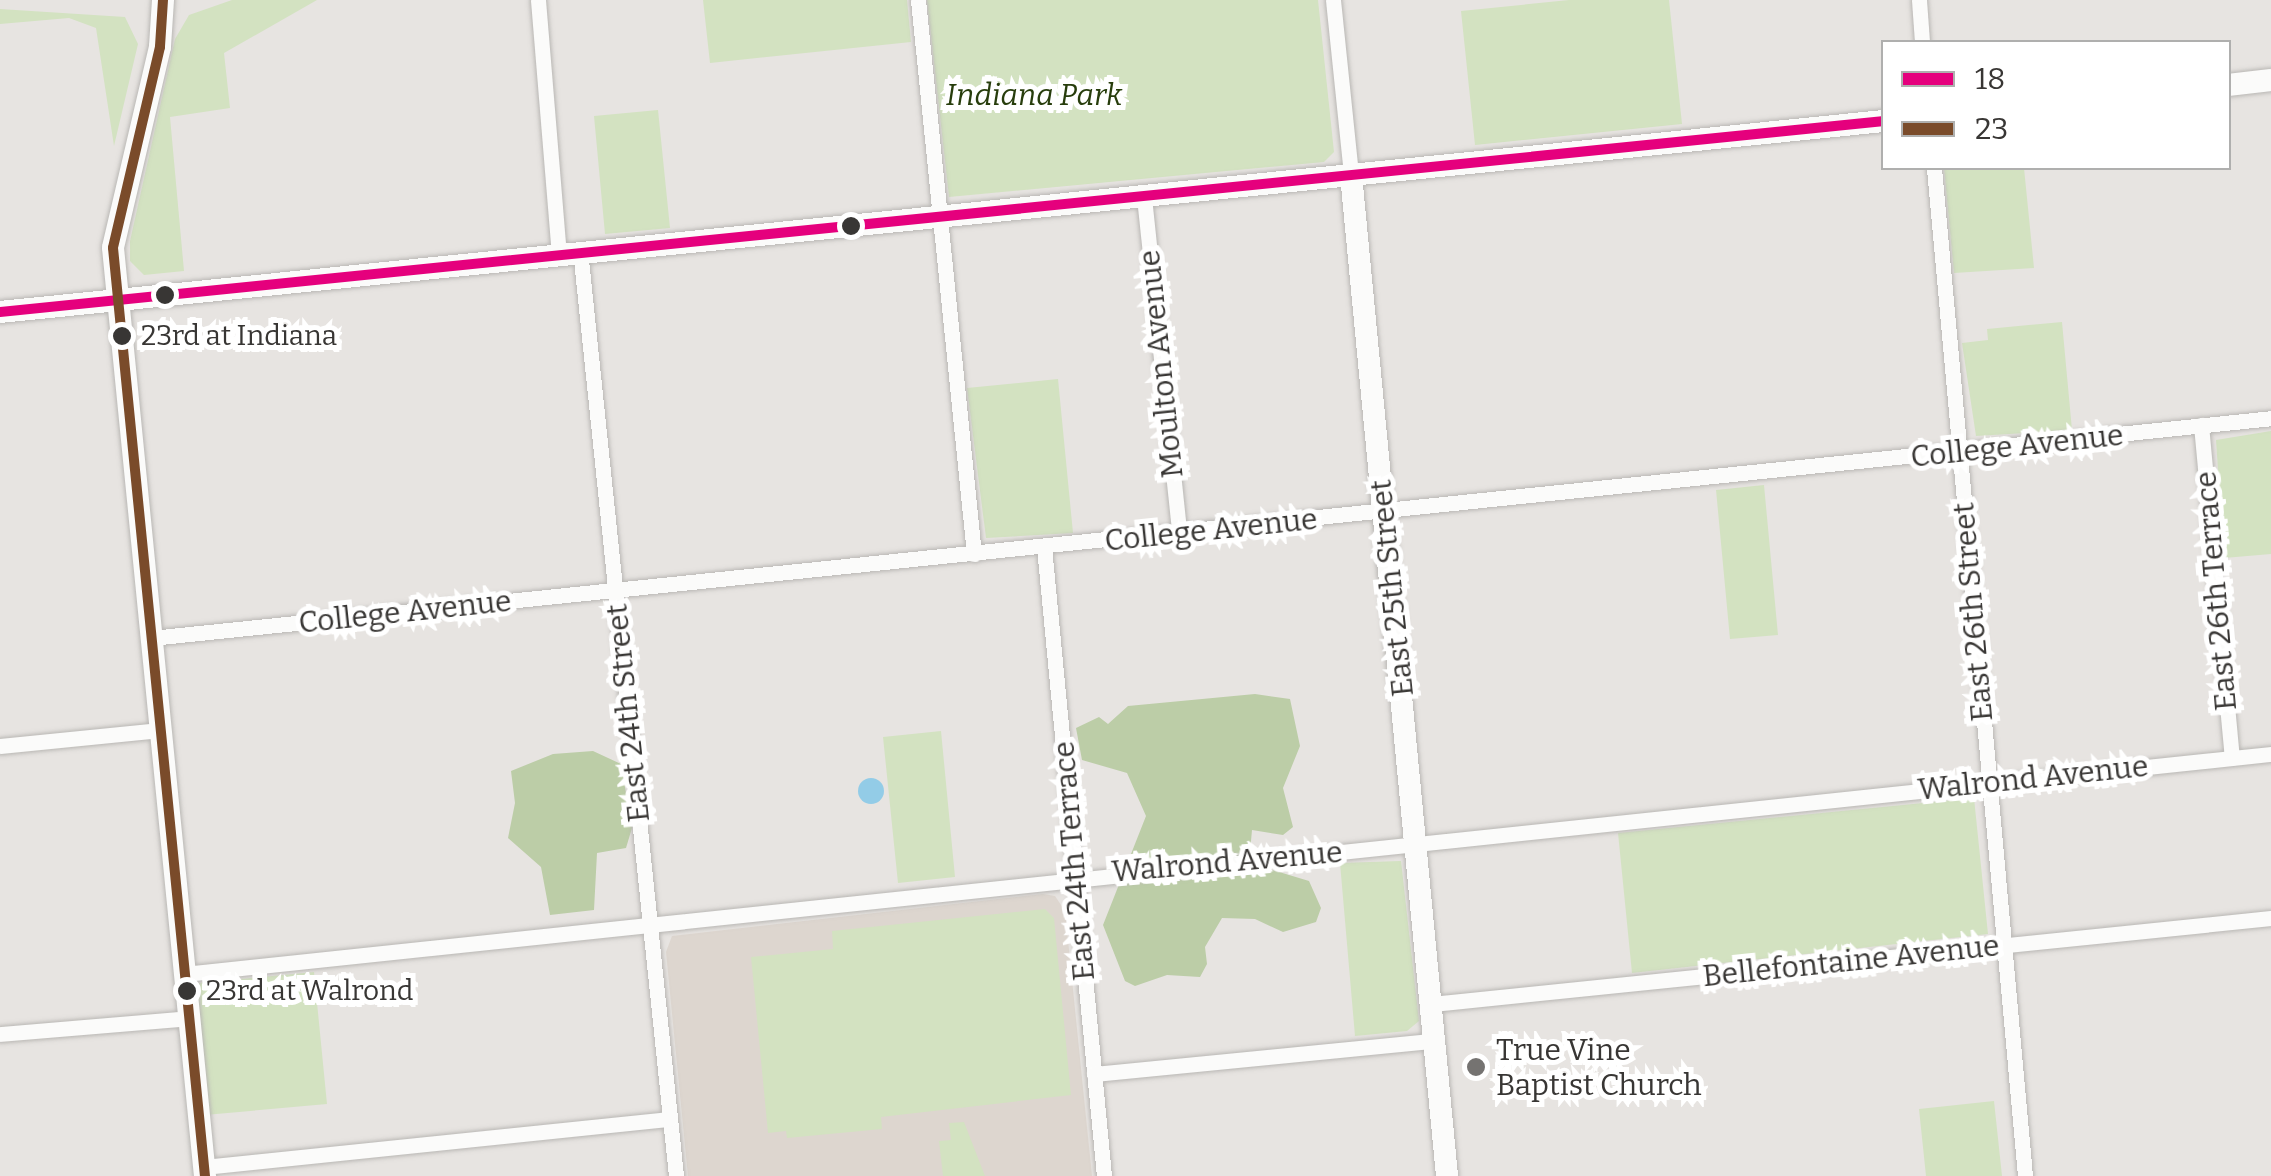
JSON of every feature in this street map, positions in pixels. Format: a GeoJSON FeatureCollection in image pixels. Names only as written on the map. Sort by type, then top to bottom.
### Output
{"type":"FeatureCollection","features":[{"type":"Feature","properties":{"kind":"street"},"geometry":{"type":"LineString","coordinates":[[163,0],[160,48],[116,220],[117,300],[204,1172],[670,1119]]}},
{"type":"Feature","properties":{"kind":"street","name":"East 24th Street"},"geometry":{"type":"LineString","coordinates":[[538,0],[615,589],[676,1176]]}},
{"type":"Feature","properties":{"kind":"street"},"geometry":{"type":"LineString","coordinates":[[918,0],[974,554]]}},
{"type":"Feature","properties":{"kind":"street","name":"East 25th Street"},"geometry":{"type":"LineString","coordinates":[[1333,0],[1447,1176]]}},
{"type":"Feature","properties":{"kind":"street"},"geometry":{"type":"LineString","coordinates":[[1918,0],[1922,40]]}},
{"type":"Feature","properties":{"kind":"street"},"geometry":{"type":"LineString","coordinates":[[2231,85],[2271,80]]}},
{"type":"Feature","properties":{"kind":"street"},"geometry":{"type":"LineString","coordinates":[[0,312],[1881,121]]}},
{"type":"Feature","properties":{"kind":"street","name":"East 26th Street"},"geometry":{"type":"LineString","coordinates":[[1934,170],[2026,1176]]}},
{"type":"Feature","properties":{"kind":"street","name":"Moulton Avenue"},"geometry":{"type":"LineString","coordinates":[[1144,197],[1179,532]]}},
{"type":"Feature","properties":{"kind":"street","name":"College Avenue"},"geometry":{"type":"LineString","coordinates":[[151,638],[2271,418]]}},
{"type":"Feature","properties":{"kind":"street","name":"East 26th Terrace"},"geometry":{"type":"LineString","coordinates":[[2201,425],[2232,758]]}},
{"type":"Feature","properties":{"kind":"street","name":"East 24th Terrace"},"geometry":{"type":"LineString","coordinates":[[1044,547],[1104,1176]]}},
{"type":"Feature","properties":{"kind":"street"},"geometry":{"type":"LineString","coordinates":[[0,746],[160,730]]}},
{"type":"Feature","properties":{"kind":"street","name":"Walrond Avenue"},"geometry":{"type":"LineString","coordinates":[[184,974],[1075,876],[2271,754]]}},
{"type":"Feature","properties":{"kind":"street","name":"Bellefontaine Avenue"},"geometry":{"type":"LineString","coordinates":[[1432,1004],[2271,918]]}},
{"type":"Feature","properties":{"kind":"street"},"geometry":{"type":"LineString","coordinates":[[0,1034],[189,1018]]}},
{"type":"Feature","properties":{"kind":"street"},"geometry":{"type":"LineString","coordinates":[[1094,1074],[1432,1041]]}},
{"type":"Feature","properties":{"kind":"shaded area"},"geometry":{"type":"Polygon","coordinates":[[[1043,894],[1055,896],[1065,911],[1092,1176],[688,1176],[666,952],[672,936],[1043,894]]]}},
{"type":"Feature","properties":{"kind":"green space"},"geometry":{"type":"Polygon","coordinates":[[[232,0],[317,0],[224,53],[230,108],[170,117],[184,271],[144,275],[130,261],[130,241],[175,39],[189,15],[232,0]]]}},
{"type":"Feature","properties":{"kind":"green space"},"geometry":{"type":"Polygon","coordinates":[[[703,0],[907,0],[911,42],[710,63],[703,0]]]}},
{"type":"Feature","properties":{"kind":"green space","name":"Indiana Park"},"geometry":{"type":"Polygon","coordinates":[[[927,0],[1318,0],[1334,152],[1324,162],[949,197],[927,0]]]}},
{"type":"Feature","properties":{"kind":"green space"},"geometry":{"type":"Polygon","coordinates":[[[1569,0],[1669,0],[1682,124],[1475,145],[1461,11],[1569,0]]]}},
{"type":"Feature","properties":{"kind":"green space"},"geometry":{"type":"Polygon","coordinates":[[[0,9],[125,17],[138,44],[114,146],[96,28],[69,18],[0,24],[0,9]]]}},
{"type":"Feature","properties":{"kind":"green space"},"geometry":{"type":"Polygon","coordinates":[[[658,110],[670,228],[605,234],[594,116],[658,110]]]}},
{"type":"Feature","properties":{"kind":"green space"},"geometry":{"type":"Polygon","coordinates":[[[1944,170],[2024,170],[2034,268],[1954,273],[1944,170]]]}},
{"type":"Feature","properties":{"kind":"green space"},"geometry":{"type":"Polygon","coordinates":[[[2062,322],[2072,430],[1976,436],[1962,343],[1988,340],[1987,329],[2062,322]]]}},
{"type":"Feature","properties":{"kind":"green space"},"geometry":{"type":"Polygon","coordinates":[[[1058,379],[1073,533],[986,538],[967,388],[1058,379]]]}},
{"type":"Feature","properties":{"kind":"green space"},"geometry":{"type":"Polygon","coordinates":[[[2271,431],[2271,554],[2224,558],[2216,440],[2271,431]]]}},
{"type":"Feature","properties":{"kind":"green space"},"geometry":{"type":"Polygon","coordinates":[[[1764,485],[1778,635],[1730,639],[1716,490],[1764,485]]]}},
{"type":"Feature","properties":{"kind":"green space"},"geometry":{"type":"Polygon","coordinates":[[[1255,694],[1290,699],[1300,746],[1283,788],[1293,827],[1283,835],[1252,830],[1249,863],[1309,881],[1321,908],[1316,922],[1283,932],[1255,919],[1222,918],[1205,947],[1207,964],[1200,977],[1167,975],[1135,986],[1125,981],[1103,925],[1146,816],[1127,773],[1082,760],[1076,728],[1099,717],[1108,724],[1128,706],[1255,694]]]}},
{"type":"Feature","properties":{"kind":"green space"},"geometry":{"type":"Polygon","coordinates":[[[941,731],[955,877],[898,883],[883,737],[941,731]]]}},
{"type":"Feature","properties":{"kind":"green space"},"geometry":{"type":"Polygon","coordinates":[[[593,751],[621,764],[632,828],[626,848],[597,853],[594,910],[550,915],[541,867],[508,838],[515,803],[511,771],[553,754],[593,751]]]}},
{"type":"Feature","properties":{"kind":"green space"},"geometry":{"type":"Polygon","coordinates":[[[1974,798],[1988,934],[1632,973],[1618,833],[1974,798]]]}},
{"type":"Feature","properties":{"kind":"green space"},"geometry":{"type":"Polygon","coordinates":[[[1401,861],[1419,1021],[1407,1031],[1355,1036],[1340,863],[1401,861]]]}},
{"type":"Feature","properties":{"kind":"green space"},"geometry":{"type":"Polygon","coordinates":[[[1045,909],[1054,918],[1071,1095],[881,1117],[882,1129],[787,1138],[786,1131],[768,1133],[751,957],[833,949],[832,931],[1045,909]]]}},
{"type":"Feature","properties":{"kind":"green space"},"geometry":{"type":"Polygon","coordinates":[[[314,972],[327,1104],[205,1115],[194,990],[199,983],[314,972]]]}},
{"type":"Feature","properties":{"kind":"green space"},"geometry":{"type":"Polygon","coordinates":[[[1994,1101],[2002,1176],[1926,1176],[1919,1109],[1994,1101]]]}},
{"type":"Feature","properties":{"kind":"green space"},"geometry":{"type":"Polygon","coordinates":[[[964,1122],[985,1176],[943,1176],[939,1141],[951,1140],[949,1123],[964,1122]]]}},
{"type":"Feature","properties":{"kind":"water"},"geometry":{"type":"Polygon","coordinates":[[[871,778],[880,782],[884,791],[880,800],[871,804],[862,800],[858,791],[862,782],[871,778]]]}},
{"type":"Feature","properties":{"kind":"transit line","name":"23"},"geometry":{"type":"LineString","coordinates":[[163,0],[160,47],[113,248],[205,1176]]}},
{"type":"Feature","properties":{"kind":"transit line","name":"18"},"geometry":{"type":"LineString","coordinates":[[0,312],[1881,121]]}},
{"type":"Feature","properties":{"kind":"place","name":"23rd at Indiana"},"geometry":{"type":"Point","coordinates":[122,336]}},
{"type":"Feature","properties":{"kind":"place","name":"23rd at Walrond"},"geometry":{"type":"Point","coordinates":[187,991]}},
{"type":"Feature","properties":{"kind":"place","name":"True Vine Baptist Church"},"geometry":{"type":"Point","coordinates":[1476,1067]}}]}
